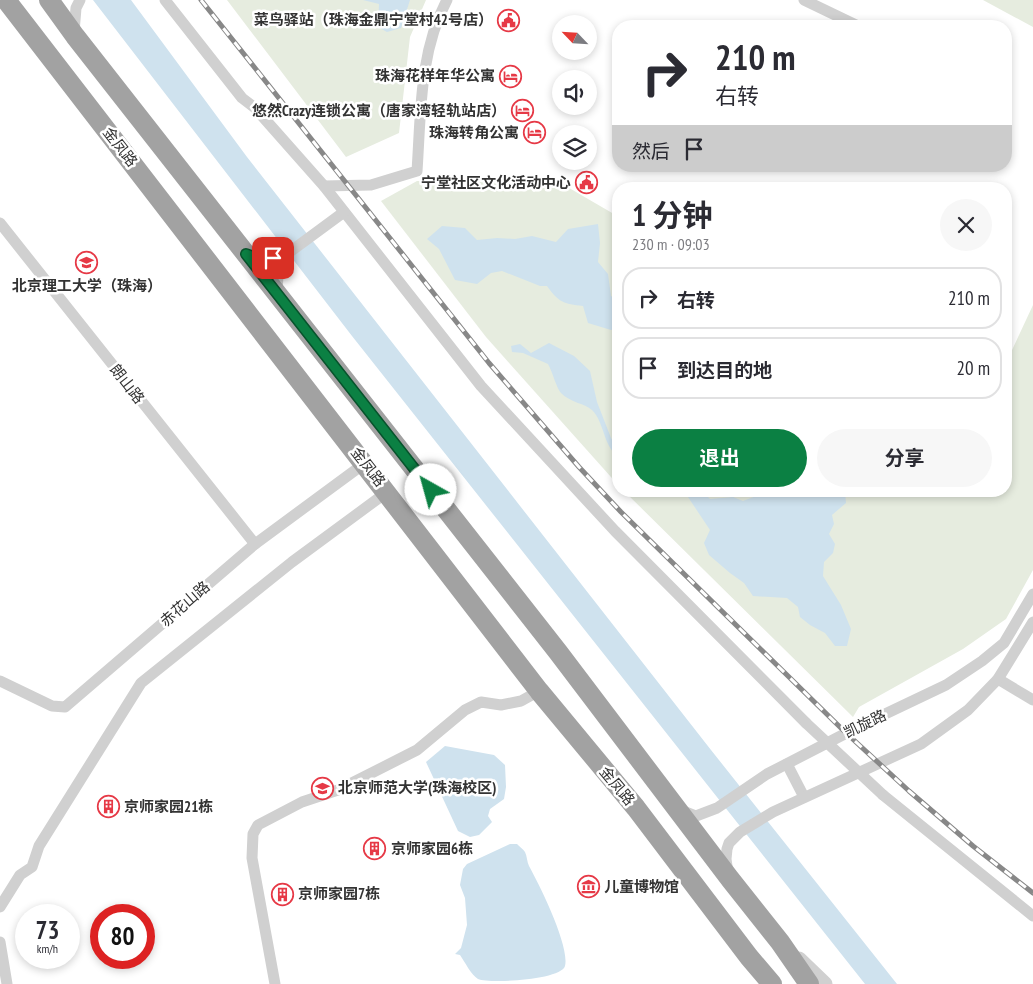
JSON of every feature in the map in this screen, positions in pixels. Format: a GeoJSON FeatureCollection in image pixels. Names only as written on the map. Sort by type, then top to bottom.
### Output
{"type":"FeatureCollection","features":[{"type":"Feature","properties":{"kind":"highway","name":"金凤路"},"geometry":{"type":"LineString","coordinates":[[6,0],[539,691],[636,808],[749,957],[772,984]]}},
{"type":"Feature","properties":{"kind":"highway"},"geometry":{"type":"LineString","coordinates":[[49,0],[75,36],[558,652],[674,806],[780,942],[809,984]]}},
{"type":"Feature","properties":{"kind":"street"},"geometry":{"type":"LineString","coordinates":[[75,36],[76,8],[80,0]]}},
{"type":"Feature","properties":{"kind":"street"},"geometry":{"type":"LineString","coordinates":[[165,0],[242,98],[255,108],[324,186],[481,386],[615,532],[806,723],[883,795],[1033,916]]}},
{"type":"Feature","properties":{"kind":"street"},"geometry":{"type":"LineString","coordinates":[[324,186],[371,185],[416,171],[424,69],[439,14],[447,0]]}},
{"type":"Feature","properties":{"kind":"street"},"geometry":{"type":"LineString","coordinates":[[804,0],[846,20]]}},
{"type":"Feature","properties":{"kind":"street"},"geometry":{"type":"LineString","coordinates":[[246,254],[262,260],[283,257],[344,212]]}},
{"type":"Feature","properties":{"kind":"street","name":"朗山路"},"geometry":{"type":"LineString","coordinates":[[0,223],[255,544]]}},
{"type":"Feature","properties":{"kind":"street"},"geometry":{"type":"LineString","coordinates":[[277,292],[278,276],[283,257]]}},
{"type":"Feature","properties":{"kind":"street","name":"赤花山路"},"geometry":{"type":"LineString","coordinates":[[0,680],[52,706],[65,707],[255,544],[365,463]]}},
{"type":"Feature","properties":{"kind":"street"},"geometry":{"type":"LineString","coordinates":[[0,907],[20,875],[32,867],[39,846],[141,683],[278,573],[387,492]]}},
{"type":"Feature","properties":{"kind":"street","name":"凯旋路"},"geometry":{"type":"LineString","coordinates":[[674,806],[687,814],[696,816],[717,808],[747,786],[787,764],[862,725],[946,685],[982,661],[1004,643],[1033,594]]}},
{"type":"Feature","properties":{"kind":"street"},"geometry":{"type":"LineString","coordinates":[[730,879],[726,859],[727,849],[729,843],[740,832],[766,816],[804,797],[921,744],[968,710],[998,680],[1033,622]]}},
{"type":"Feature","properties":{"kind":"street"},"geometry":{"type":"LineString","coordinates":[[998,680],[1033,700]]}},
{"type":"Feature","properties":{"kind":"street"},"geometry":{"type":"LineString","coordinates":[[275,984],[252,858],[253,834],[258,825],[302,802],[338,790],[417,750],[465,710],[481,702],[502,705],[521,701],[539,691]]}},
{"type":"Feature","properties":{"kind":"street"},"geometry":{"type":"LineString","coordinates":[[787,764],[804,797]]}},
{"type":"Feature","properties":{"kind":"street"},"geometry":{"type":"LineString","coordinates":[[0,942],[7,984]]}},
{"type":"Feature","properties":{"kind":"street"},"geometry":{"type":"LineString","coordinates":[[780,942],[825,984]]}},
{"type":"Feature","properties":{"kind":"street","name":"金凤路"},"geometry":{"type":"LineString","coordinates":[[749,957],[765,984]]}},
{"type":"Feature","properties":{"kind":"shaded area"},"geometry":{"type":"Polygon","coordinates":[[[227,0],[426,0],[410,37],[399,133],[346,157],[227,0]]]}},
{"type":"Feature","properties":{"kind":"shaded area"},"geometry":{"type":"Polygon","coordinates":[[[983,0],[1033,0],[1033,27],[983,0]]]}},
{"type":"Feature","properties":{"kind":"shaded area"},"geometry":{"type":"Polygon","coordinates":[[[552,178],[612,213],[612,478],[486,337],[381,201],[417,181],[552,178]]]}},
{"type":"Feature","properties":{"kind":"shaded area"},"geometry":{"type":"Polygon","coordinates":[[[1033,305],[1033,570],[1006,619],[963,649],[859,707],[853,717],[630,497],[1012,497],[1012,350],[1033,305]]]}},
{"type":"Feature","properties":{"kind":"water"},"geometry":{"type":"Polygon","coordinates":[[[93,0],[131,0],[247,157],[711,750],[897,984],[865,984],[352,336],[93,0]]]}},
{"type":"Feature","properties":{"kind":"water"},"geometry":{"type":"Polygon","coordinates":[[[363,0],[410,0],[401,28],[387,32],[378,27],[379,4],[363,0]]]}},
{"type":"Feature","properties":{"kind":"water"},"geometry":{"type":"Polygon","coordinates":[[[598,224],[600,243],[598,262],[608,274],[612,297],[612,330],[588,323],[583,306],[558,299],[547,286],[540,286],[502,271],[491,273],[477,284],[455,280],[439,249],[427,239],[442,226],[465,228],[477,240],[515,239],[532,236],[556,242],[568,229],[598,224]]]}},
{"type":"Feature","properties":{"kind":"water"},"geometry":{"type":"Polygon","coordinates":[[[549,343],[574,356],[590,371],[597,402],[612,440],[612,450],[596,415],[586,406],[568,399],[561,393],[548,364],[523,353],[512,352],[511,346],[520,344],[531,353],[549,343]]]}},
{"type":"Feature","properties":{"kind":"water"},"geometry":{"type":"Polygon","coordinates":[[[688,497],[708,497],[710,499],[733,497],[743,501],[754,497],[846,497],[846,503],[832,515],[834,524],[829,534],[835,544],[833,553],[824,562],[823,576],[841,605],[851,629],[847,646],[835,646],[825,633],[800,617],[798,607],[787,598],[753,596],[744,583],[709,555],[704,543],[710,530],[688,497]]]}},
{"type":"Feature","properties":{"kind":"water"},"geometry":{"type":"Polygon","coordinates":[[[445,746],[494,755],[505,765],[506,787],[504,799],[490,809],[488,816],[492,822],[479,835],[470,837],[458,831],[426,762],[445,746]]]}},
{"type":"Feature","properties":{"kind":"water"},"geometry":{"type":"Polygon","coordinates":[[[510,844],[517,844],[525,852],[529,866],[546,900],[563,944],[565,966],[561,971],[539,978],[510,981],[478,979],[460,955],[455,954],[461,948],[467,925],[465,898],[460,885],[463,869],[467,864],[510,844]]]}},
{"type":"Feature","properties":{"kind":"railway"},"geometry":{"type":"LineString","coordinates":[[201,0],[489,363],[579,467],[621,512],[844,731],[909,791],[973,846],[1033,893]]}},
{"type":"Feature","properties":{"kind":"place","name":"菜鸟驿站（珠海金鼎宁堂村42号店）"},"geometry":{"type":"Point","coordinates":[509,20]}},
{"type":"Feature","properties":{"kind":"place","name":"珠海花样年华公寓"},"geometry":{"type":"Point","coordinates":[511,76]}},
{"type":"Feature","properties":{"kind":"place","name":"悠然Crazy连锁公寓（唐家湾轻轨站店）"},"geometry":{"type":"Point","coordinates":[522,111]}},
{"type":"Feature","properties":{"kind":"place","name":"珠海转角公寓"},"geometry":{"type":"Point","coordinates":[535,133]}},
{"type":"Feature","properties":{"kind":"place","name":"宁堂社区文化活动中心"},"geometry":{"type":"Point","coordinates":[587,183]}},
{"type":"Feature","properties":{"kind":"place","name":"北京理工大学（珠海）"},"geometry":{"type":"Point","coordinates":[87,263]}},
{"type":"Feature","properties":{"kind":"place","name":"北京师范大学(珠海校区)"},"geometry":{"type":"Point","coordinates":[322,788]}},
{"type":"Feature","properties":{"kind":"place","name":"京师家园21栋"},"geometry":{"type":"Point","coordinates":[108,807]}},
{"type":"Feature","properties":{"kind":"place","name":"京师家园6栋"},"geometry":{"type":"Point","coordinates":[375,849]}},
{"type":"Feature","properties":{"kind":"place","name":"儿童博物馆"},"geometry":{"type":"Point","coordinates":[588,887]}},
{"type":"Feature","properties":{"kind":"place","name":"京师家园7栋"},"geometry":{"type":"Point","coordinates":[282,894]}},
{"type":"Feature","properties":{"kind":"route"},"geometry":{"type":"LineString","coordinates":[[273,258],[262,260],[246,254],[431,490]]}}]}
